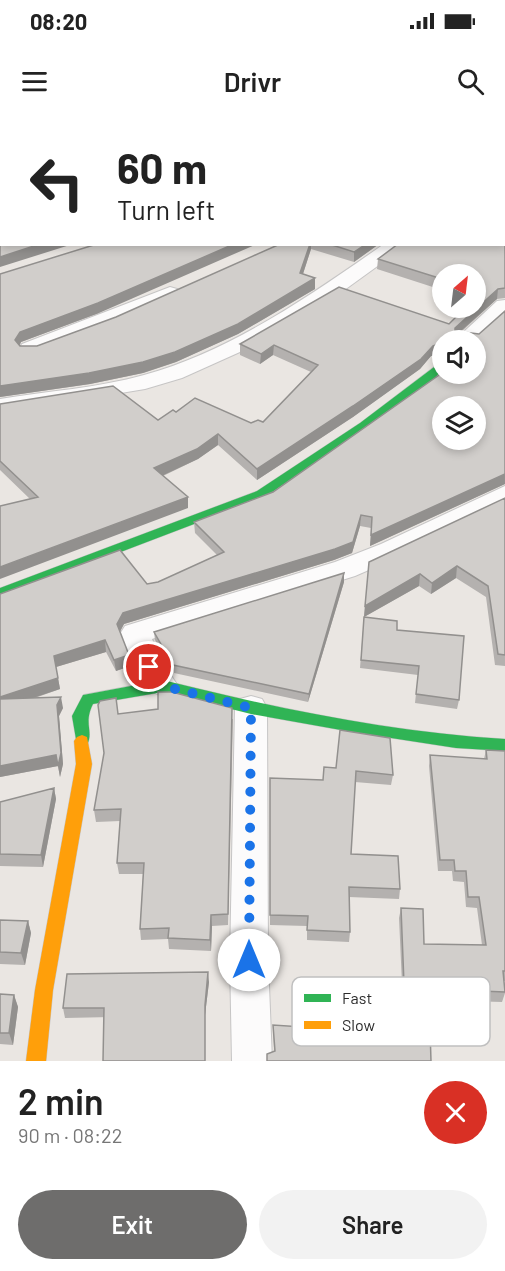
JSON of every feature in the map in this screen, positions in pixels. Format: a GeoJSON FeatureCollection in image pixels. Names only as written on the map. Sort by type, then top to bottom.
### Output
{"type":"FeatureCollection","features":[{"type":"Feature","properties":{"kind":"street"},"geometry":{"type":"LineString","coordinates":[[0,406],[145,382],[174,374],[274,324],[325,295],[395,246]]}},
{"type":"Feature","properties":{"kind":"street"},"geometry":{"type":"LineString","coordinates":[[30,349],[108,320],[184,287]]}},
{"type":"Feature","properties":{"kind":"street"},"geometry":{"type":"LineString","coordinates":[[477,330],[505,306]]}},
{"type":"Feature","properties":{"kind":"street"},"geometry":{"type":"LineString","coordinates":[[0,593],[261,494],[364,425],[432,375]]}},
{"type":"Feature","properties":{"kind":"street"},"geometry":{"type":"LineString","coordinates":[[163,686],[149,667],[135,634],[188,614],[276,590],[374,558],[505,494]]}},
{"type":"Feature","properties":{"kind":"street"},"geometry":{"type":"LineString","coordinates":[[36,1061],[44,990],[84,764],[80,716],[87,699],[163,686],[251,708],[456,742],[505,745]]}},
{"type":"Feature","properties":{"kind":"street"},"geometry":{"type":"LineString","coordinates":[[251,708],[249,960],[252,1061]]}},
{"type":"Feature","properties":{"kind":"building"},"geometry":{"type":"Polygon","coordinates":[[[0,246],[34,246],[0,257],[0,246]]]}},
{"type":"Feature","properties":{"kind":"building"},"geometry":{"type":"Polygon","coordinates":[[[91,246],[229,246],[98,303],[20,332],[15,340],[20,346],[37,346],[116,317],[276,246],[309,246],[300,273],[315,278],[238,324],[175,352],[143,362],[89,373],[0,386],[0,274],[91,246]]]}},
{"type":"Feature","properties":{"kind":"building"},"geometry":{"type":"Polygon","coordinates":[[[335,246],[363,246],[354,252],[335,246]]]}},
{"type":"Feature","properties":{"kind":"building"},"geometry":{"type":"Polygon","coordinates":[[[395,246],[505,246],[505,288],[498,289],[486,300],[486,264],[432,264],[432,276],[378,259],[395,246]]]}},
{"type":"Feature","properties":{"kind":"building"},"geometry":{"type":"Polygon","coordinates":[[[339,287],[449,324],[455,318],[466,318],[455,330],[432,330],[432,347],[421,359],[257,469],[218,434],[197,449],[154,468],[188,497],[0,567],[0,506],[38,497],[0,461],[0,404],[113,386],[158,420],[173,410],[176,412],[195,398],[251,423],[258,420],[263,422],[318,365],[274,345],[261,354],[240,344],[339,287]]]}},
{"type":"Feature","properties":{"kind":"building"},"geometry":{"type":"Polygon","coordinates":[[[505,311],[505,474],[371,535],[372,517],[361,515],[353,542],[335,549],[123,613],[117,624],[129,655],[114,660],[105,640],[54,656],[58,678],[0,697],[0,594],[120,550],[147,584],[158,582],[224,552],[194,522],[273,492],[432,380],[432,384],[486,384],[486,330],[484,330],[505,311]]]}},
{"type":"Feature","properties":{"kind":"building"},"geometry":{"type":"Polygon","coordinates":[[[505,498],[505,655],[498,654],[488,586],[457,566],[432,583],[420,574],[365,606],[369,562],[505,498]]]}},
{"type":"Feature","properties":{"kind":"building"},"geometry":{"type":"Polygon","coordinates":[[[344,573],[309,694],[173,665],[154,632],[344,573]]]}},
{"type":"Feature","properties":{"kind":"building"},"geometry":{"type":"Polygon","coordinates":[[[364,617],[397,621],[397,630],[464,636],[459,700],[416,694],[419,666],[361,660],[364,617]]]}},
{"type":"Feature","properties":{"kind":"building"},"geometry":{"type":"Polygon","coordinates":[[[158,692],[172,692],[232,708],[228,914],[211,915],[210,940],[168,938],[169,928],[140,929],[144,863],[117,863],[121,809],[94,810],[104,753],[98,705],[100,701],[116,698],[118,714],[158,709],[158,692]]]}},
{"type":"Feature","properties":{"kind":"building"},"geometry":{"type":"Polygon","coordinates":[[[61,697],[57,705],[61,753],[58,766],[56,755],[0,766],[0,699],[61,697]]]}},
{"type":"Feature","properties":{"kind":"building"},"geometry":{"type":"Polygon","coordinates":[[[340,730],[390,738],[393,775],[356,771],[351,854],[398,856],[400,889],[349,887],[350,932],[307,930],[308,916],[270,915],[270,778],[323,780],[324,767],[336,768],[340,730]]]}},
{"type":"Feature","properties":{"kind":"building"},"geometry":{"type":"Polygon","coordinates":[[[486,750],[505,751],[505,971],[503,971],[505,992],[490,991],[490,977],[404,977],[401,908],[423,909],[424,944],[486,945],[479,897],[468,897],[466,871],[455,871],[454,860],[440,860],[430,755],[487,759],[486,750]]]}},
{"type":"Feature","properties":{"kind":"building"},"geometry":{"type":"Polygon","coordinates":[[[54,788],[41,855],[0,854],[0,802],[54,788]]]}},
{"type":"Feature","properties":{"kind":"building"},"geometry":{"type":"Polygon","coordinates":[[[0,920],[28,921],[21,953],[0,952],[0,920]]]}},
{"type":"Feature","properties":{"kind":"building"},"geometry":{"type":"Polygon","coordinates":[[[208,972],[205,1005],[205,1061],[103,1061],[104,1008],[63,1008],[67,974],[208,972]]]}},
{"type":"Feature","properties":{"kind":"building"},"geometry":{"type":"Polygon","coordinates":[[[0,994],[14,995],[9,1033],[0,1033],[0,994]]]}},
{"type":"Feature","properties":{"kind":"building"},"geometry":{"type":"Polygon","coordinates":[[[273,1025],[292,1026],[292,1046],[431,1046],[431,1061],[267,1061],[267,1054],[275,1051],[273,1025]]]}},
{"type":"Feature","properties":{"kind":"traffic: fast"},"geometry":{"type":"LineString","coordinates":[[0,593],[261,494],[364,425],[432,375]]}},
{"type":"Feature","properties":{"kind":"traffic: fast"},"geometry":{"type":"LineString","coordinates":[[82,741],[79,716],[88,699],[163,686],[251,708],[352,726],[456,742],[505,745]]}},
{"type":"Feature","properties":{"kind":"traffic: slow"},"geometry":{"type":"LineString","coordinates":[[36,1061],[44,990],[84,764],[82,741]]}},
{"type":"Feature","properties":{"kind":"route"},"geometry":{"type":"LineString","coordinates":[[149,667],[163,686],[211,696],[251,708],[249,960]]}}]}
